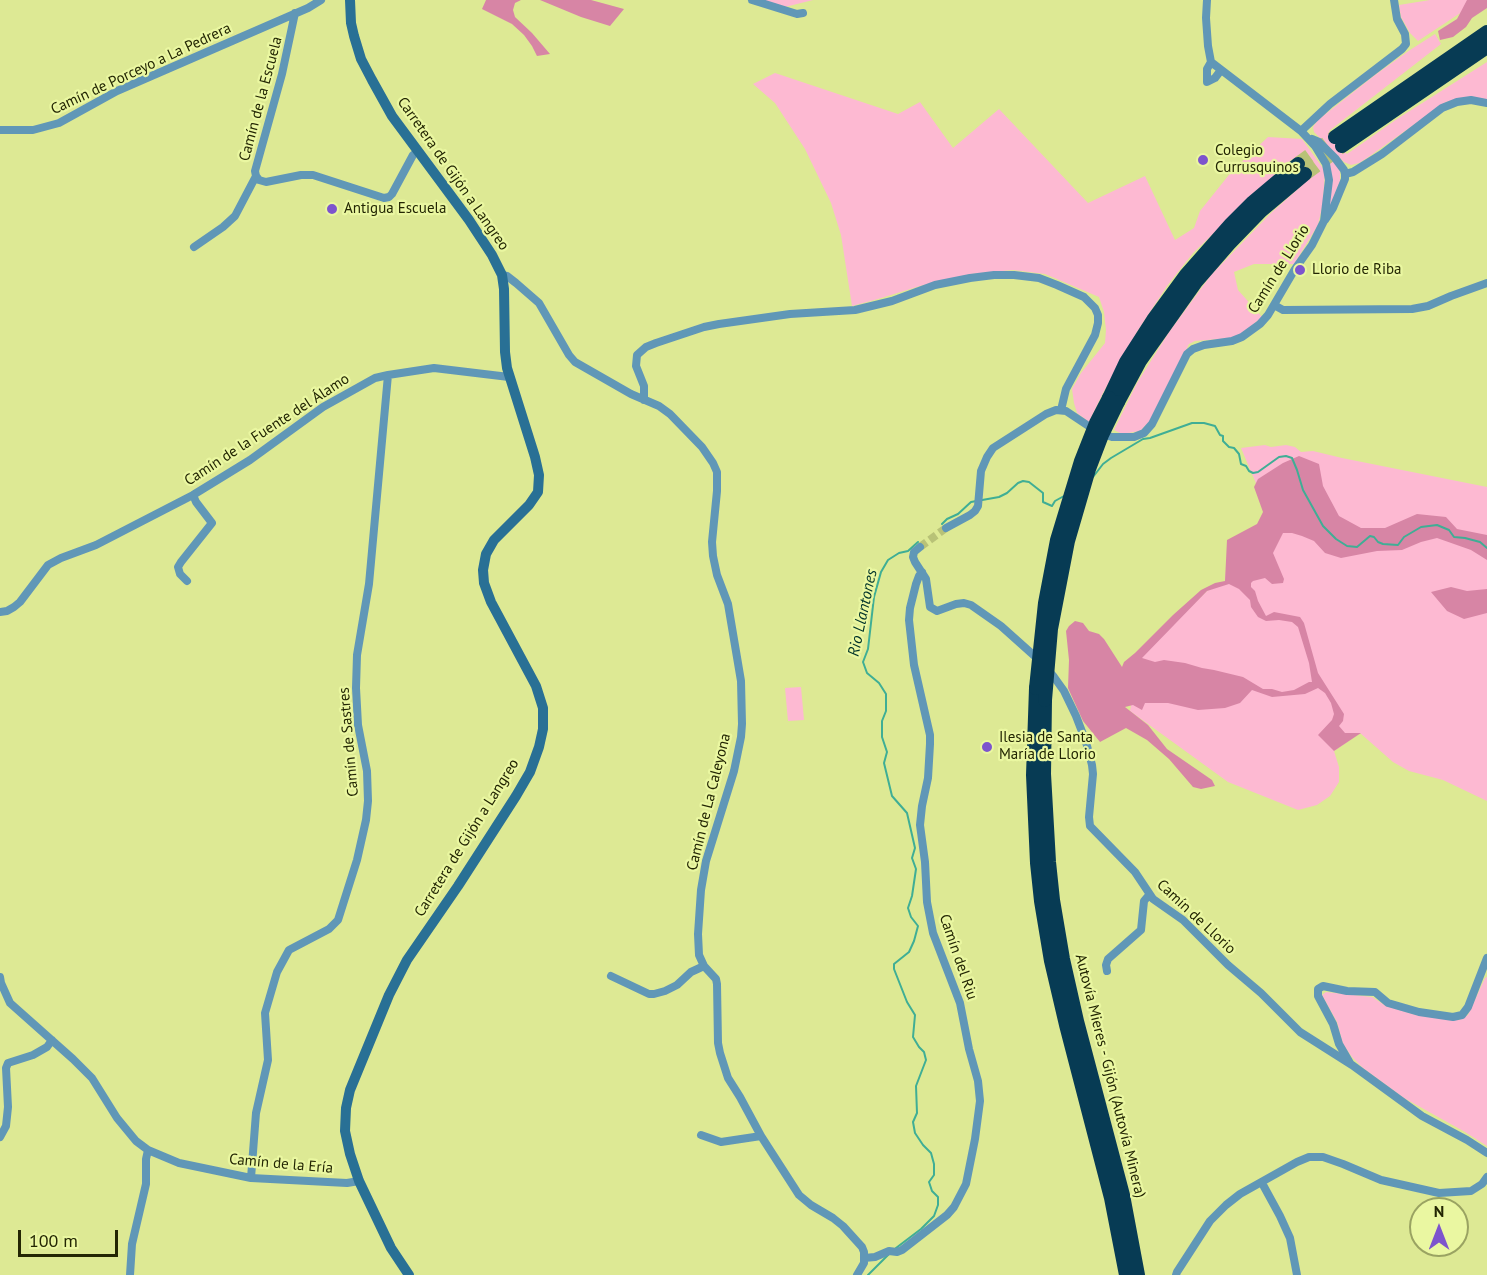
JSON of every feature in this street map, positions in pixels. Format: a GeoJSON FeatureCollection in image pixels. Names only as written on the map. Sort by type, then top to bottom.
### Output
{"type":"FeatureCollection","features":[{"type":"Feature","properties":{"kind":"highway"},"geometry":{"type":"LineString","coordinates":[[1339,141],[1486,36]]}},
{"type":"Feature","properties":{"kind":"highway","name":"Autovía Mieres - Gijón (Autovía Minera)"},"geometry":{"type":"LineString","coordinates":[[1126,1275],[1112,1198],[1066,1025],[1041,901],[1033,775],[1036,688],[1045,603],[1057,540],[1081,461],[1096,423],[1196,282],[1301,169]]}},
{"type":"Feature","properties":{"kind":"highway","name":"Autovía Mieres - Gijón (Autovía Minera)"},"geometry":{"type":"LineString","coordinates":[[1114,400],[1109,420],[1089,469],[1068,541],[1060,579],[1051,630],[1045,700],[1044,774],[1053,900],[1064,959],[1077,1021],[1123,1195],[1138,1275]]}},
{"type":"Feature","properties":{"kind":"street","name":"Camín de Porceyo a La Pedrera"},"geometry":{"type":"LineString","coordinates":[[0,130],[33,130],[59,123],[117,91],[295,14],[321,0]]}},
{"type":"Feature","properties":{"kind":"street","name":"Carretera de Gijón a Langreo"},"geometry":{"type":"LineString","coordinates":[[350,0],[351,23],[361,59],[392,116],[492,255],[502,275],[506,314],[505,352],[509,377],[535,457],[538,475],[538,492],[529,505],[494,540],[486,554],[483,570],[484,583],[491,602],[536,686],[543,708],[543,729],[539,747],[530,772],[458,886],[407,960],[389,995],[350,1090],[346,1108],[345,1131],[359,1181],[391,1248],[409,1275]]}},
{"type":"Feature","properties":{"kind":"street"},"geometry":{"type":"LineString","coordinates":[[752,0],[803,14]]}},
{"type":"Feature","properties":{"kind":"street"},"geometry":{"type":"LineString","coordinates":[[1207,0],[1206,18],[1211,62],[1207,69],[1207,82],[1215,78],[1221,70]]}},
{"type":"Feature","properties":{"kind":"street"},"geometry":{"type":"LineString","coordinates":[[1304,134],[1330,104],[1406,44],[1405,34],[1397,19],[1394,0]]}},
{"type":"Feature","properties":{"kind":"street","name":"Camín de la Escuela"},"geometry":{"type":"LineString","coordinates":[[295,14],[282,74],[255,171],[259,180],[266,182],[313,175],[384,198],[392,194],[409,160],[418,151]]}},
{"type":"Feature","properties":{"kind":"street","name":"Camín de Llorio"},"geometry":{"type":"LineString","coordinates":[[1061,411],[1066,411],[1099,433],[1112,437],[1134,437],[1144,433],[1152,424],[1187,354],[1204,345],[1232,341],[1242,337],[1268,315],[1333,208],[1345,179],[1344,170],[1335,158],[1319,142],[1304,134],[1211,62]]}},
{"type":"Feature","properties":{"kind":"street"},"geometry":{"type":"LineString","coordinates":[[1345,174],[1353,172],[1382,154],[1442,108],[1471,100],[1487,103]]}},
{"type":"Feature","properties":{"kind":"street","name":"Camín de Llorio"},"geometry":{"type":"LineString","coordinates":[[1304,134],[1326,164],[1329,180],[1324,221]]}},
{"type":"Feature","properties":{"kind":"street"},"geometry":{"type":"LineString","coordinates":[[194,247],[235,216],[256,176]]}},
{"type":"Feature","properties":{"kind":"street","name":"Camín de La Caleyona"},"geometry":{"type":"LineString","coordinates":[[502,275],[507,276],[538,303],[569,356],[575,362],[670,414],[702,447],[717,472],[712,542],[714,562],[728,604],[742,690],[741,737],[734,771],[706,861],[701,890],[699,955],[704,966],[716,979],[717,1035],[728,1078],[761,1136],[799,1195],[833,1218],[848,1232],[862,1247],[864,1258]]}},
{"type":"Feature","properties":{"kind":"street"},"geometry":{"type":"LineString","coordinates":[[644,400],[644,386],[635,361],[637,355],[646,347],[704,327],[790,314],[855,310],[892,301],[935,285],[994,275],[1039,278],[1083,297],[1095,308],[1098,315],[1097,329],[1066,389],[1061,411],[1056,410],[1046,414],[993,448],[981,471],[975,511],[946,528]]}},
{"type":"Feature","properties":{"kind":"street"},"geometry":{"type":"LineString","coordinates":[[1274,305],[1283,310],[1412,309],[1428,306],[1487,283]]}},
{"type":"Feature","properties":{"kind":"street","name":"Camín de la Fuente del Álamo"},"geometry":{"type":"LineString","coordinates":[[0,612],[14,607],[48,565],[96,545],[193,495],[250,460],[323,407],[375,378],[434,368],[509,377]]}},
{"type":"Feature","properties":{"kind":"street","name":"Camín de Sastres"},"geometry":{"type":"LineString","coordinates":[[251,1178],[256,1113],[268,1059],[265,1013],[277,972],[289,950],[329,928],[338,920],[357,860],[366,820],[367,771],[358,725],[357,655],[369,584],[388,375]]}},
{"type":"Feature","properties":{"kind":"street"},"geometry":{"type":"LineString","coordinates":[[187,581],[180,574],[178,567],[212,523],[193,495]]}},
{"type":"Feature","properties":{"kind":"street","name":"Camín de Llorio"},"geometry":{"type":"LineString","coordinates":[[920,547],[914,552],[913,557],[927,583],[930,607],[937,611],[959,603],[979,609],[1035,656],[1064,691],[1086,742],[1092,765],[1090,826],[1135,872],[1149,895],[1183,920],[1300,1032],[1352,1065],[1422,1116],[1487,1153]]}},
{"type":"Feature","properties":{"kind":"street","name":"Camín del Riu"},"geometry":{"type":"LineString","coordinates":[[864,1258],[893,1251],[947,1215],[954,1207],[966,1184],[980,1101],[978,1081],[960,1003],[933,933],[927,902],[921,825],[930,744],[928,725],[914,665],[909,620],[918,576],[922,572]]}},
{"type":"Feature","properties":{"kind":"street"},"geometry":{"type":"LineString","coordinates":[[1107,971],[1108,959],[1141,930],[1144,901],[1149,895]]}},
{"type":"Feature","properties":{"kind":"street"},"geometry":{"type":"LineString","coordinates":[[1352,1065],[1339,1044],[1333,1024],[1318,996],[1318,989],[1323,986],[1347,991],[1375,992],[1388,1003],[1419,1012],[1453,1017],[1462,1015],[1468,1008],[1487,958]]}},
{"type":"Feature","properties":{"kind":"street"},"geometry":{"type":"LineString","coordinates":[[611,976],[649,994],[654,994],[677,985],[691,972],[704,966]]}},
{"type":"Feature","properties":{"kind":"street","name":"Camín de la Ería"},"geometry":{"type":"LineString","coordinates":[[0,977],[10,1003],[92,1078],[117,1118],[136,1141],[148,1150],[179,1162],[251,1178],[359,1181]]}},
{"type":"Feature","properties":{"kind":"street"},"geometry":{"type":"LineString","coordinates":[[0,1137],[6,1126],[8,1107],[6,1068],[8,1063],[47,1047],[52,1040]]}},
{"type":"Feature","properties":{"kind":"street"},"geometry":{"type":"LineString","coordinates":[[701,1135],[721,1142],[761,1136]]}},
{"type":"Feature","properties":{"kind":"street"},"geometry":{"type":"LineString","coordinates":[[130,1275],[132,1244],[146,1184],[148,1150]]}},
{"type":"Feature","properties":{"kind":"street"},"geometry":{"type":"LineString","coordinates":[[1176,1275],[1210,1221],[1226,1205],[1240,1194],[1297,1162],[1315,1156],[1343,1164],[1381,1180],[1439,1193],[1470,1191],[1482,1184],[1487,1177]]}},
{"type":"Feature","properties":{"kind":"street"},"geometry":{"type":"LineString","coordinates":[[1262,1183],[1290,1238],[1298,1275]]}},
{"type":"Feature","properties":{"kind":"street"},"geometry":{"type":"LineString","coordinates":[[857,1275],[862,1268],[864,1258]]}},
{"type":"Feature","properties":{"kind":"shaded area"},"geometry":{"type":"Polygon","coordinates":[[[486,0],[521,0],[515,3],[513,10],[515,17],[550,54],[537,56],[524,35],[512,24],[482,9],[486,0]]]}},
{"type":"Feature","properties":{"kind":"shaded area"},"geometry":{"type":"Polygon","coordinates":[[[540,0],[591,0],[624,9],[610,26],[540,0]]]}},
{"type":"Feature","properties":{"kind":"shaded area"},"geometry":{"type":"Polygon","coordinates":[[[763,0],[813,0],[785,7],[763,0]]]}},
{"type":"Feature","properties":{"kind":"shaded area"},"geometry":{"type":"Polygon","coordinates":[[[1430,0],[1480,0],[1418,41],[1410,33],[1401,17],[1399,5],[1430,0]]]}},
{"type":"Feature","properties":{"kind":"shaded area"},"geometry":{"type":"Polygon","coordinates":[[[1467,0],[1487,0],[1487,8],[1472,18],[1466,27],[1453,37],[1440,40],[1438,31],[1457,19],[1467,0]]]}},
{"type":"Feature","properties":{"kind":"shaded area"},"geometry":{"type":"Polygon","coordinates":[[[1435,34],[1441,44],[1329,131],[1339,147],[1347,154],[1487,62],[1487,100],[1469,97],[1446,102],[1359,163],[1351,165],[1344,162],[1314,132],[1313,127],[1318,120],[1375,75],[1435,34]]]}},
{"type":"Feature","properties":{"kind":"shaded area"},"geometry":{"type":"Polygon","coordinates":[[[775,73],[898,114],[920,102],[953,148],[999,109],[1088,203],[1145,176],[1175,240],[1194,228],[1200,211],[1232,171],[1268,137],[1302,139],[1325,171],[1323,203],[1318,225],[1294,264],[1254,264],[1234,272],[1238,290],[1262,317],[1243,333],[1231,338],[1195,341],[1189,344],[1153,418],[1140,431],[1122,434],[1114,430],[1137,383],[1169,332],[1211,275],[1271,213],[1309,179],[1295,159],[1292,159],[1193,253],[1167,286],[1137,332],[1089,422],[1077,413],[1072,389],[1081,373],[1105,343],[1104,312],[1099,297],[1045,274],[1013,270],[971,274],[852,306],[841,235],[831,203],[805,149],[775,103],[753,84],[775,73]]]}},
{"type":"Feature","properties":{"kind":"shaded area"},"geometry":{"type":"Polygon","coordinates":[[[1324,152],[1336,163],[1340,172],[1340,181],[1329,209],[1332,180],[1324,152]]]}},
{"type":"Feature","properties":{"kind":"shaded area"},"geometry":{"type":"Polygon","coordinates":[[[1265,445],[1271,447],[1286,445],[1295,447],[1301,452],[1313,451],[1487,487],[1487,801],[1443,780],[1409,771],[1393,762],[1360,733],[1334,751],[1339,767],[1339,782],[1330,796],[1317,805],[1298,810],[1228,782],[1130,711],[1139,656],[1207,591],[1225,581],[1229,539],[1259,527],[1265,511],[1241,448],[1265,445]]]}},
{"type":"Feature","properties":{"kind":"shaded area"},"geometry":{"type":"Polygon","coordinates":[[[1299,456],[1319,464],[1323,486],[1339,516],[1361,528],[1385,528],[1417,514],[1446,517],[1457,529],[1487,535],[1487,560],[1471,550],[1437,538],[1402,550],[1377,551],[1341,558],[1325,553],[1314,541],[1292,533],[1283,533],[1273,553],[1284,579],[1283,583],[1272,584],[1265,578],[1253,581],[1251,587],[1266,616],[1274,612],[1300,617],[1304,623],[1318,673],[1344,714],[1339,726],[1345,733],[1361,733],[1334,751],[1318,735],[1332,720],[1334,714],[1325,693],[1318,688],[1305,694],[1272,697],[1252,690],[1240,703],[1225,708],[1198,710],[1168,703],[1145,703],[1142,710],[1133,705],[1125,707],[1148,725],[1167,749],[1212,780],[1215,786],[1201,789],[1193,787],[1169,759],[1147,740],[1126,728],[1100,742],[1083,721],[1068,688],[1069,660],[1066,631],[1075,621],[1083,623],[1089,631],[1099,634],[1104,639],[1122,667],[1124,662],[1201,590],[1225,581],[1227,540],[1257,524],[1263,512],[1254,487],[1258,479],[1299,456]],[[1229,584],[1207,591],[1142,658],[1155,662],[1164,660],[1185,663],[1243,677],[1263,689],[1282,692],[1294,690],[1312,682],[1298,627],[1292,622],[1266,621],[1258,617],[1251,607],[1250,600],[1239,589],[1229,584]]]}},
{"type":"Feature","properties":{"kind":"shaded area"},"geometry":{"type":"Polygon","coordinates":[[[1451,587],[1467,591],[1487,589],[1487,613],[1464,619],[1447,611],[1431,592],[1451,587]]]}},
{"type":"Feature","properties":{"kind":"shaded area"},"geometry":{"type":"Polygon","coordinates":[[[801,687],[804,720],[788,721],[785,688],[801,687]]]}},
{"type":"Feature","properties":{"kind":"shaded area"},"geometry":{"type":"Polygon","coordinates":[[[1487,977],[1487,1146],[1404,1098],[1363,1068],[1343,1044],[1337,1022],[1322,995],[1326,992],[1372,997],[1386,1006],[1416,1015],[1459,1020],[1468,1015],[1487,977]]]}},
{"type":"Feature","properties":{"kind":"waterway","name":"Rio Llantones"},"geometry":{"type":"LineString","coordinates":[[1093,477],[1103,464],[1143,439],[1192,423],[1204,423],[1215,426],[1223,436],[1223,441],[1239,454],[1241,464],[1253,473],[1279,457],[1292,458],[1303,490],[1323,526],[1347,546],[1357,547],[1370,536],[1383,544],[1398,545],[1404,537],[1421,527],[1437,525],[1449,530],[1454,537],[1480,542],[1487,548]]}},
{"type":"Feature","properties":{"kind":"waterway","name":"Rio Llantones"},"geometry":{"type":"LineString","coordinates":[[942,524],[971,502],[999,497],[1023,481],[1029,482],[1043,493],[1043,502],[1052,506],[1055,501],[1064,496]]}},
{"type":"Feature","properties":{"kind":"waterway","name":"Rio Llantones"},"geometry":{"type":"LineString","coordinates":[[896,1248],[934,1216],[938,1197],[932,1191],[929,1182],[934,1175],[931,1153],[915,1133],[913,1122],[917,1113],[916,1086],[926,1060],[924,1052],[913,1037],[915,1015],[907,1002],[894,969],[894,964],[909,952],[918,926],[908,908],[916,869],[912,858],[915,848],[907,813],[892,796],[884,763],[887,752],[882,737],[882,721],[886,711],[886,694],[879,683],[867,673],[863,662],[868,649],[874,597],[881,572],[888,560],[899,553],[908,551],[918,542]]}},
{"type":"Feature","properties":{"kind":"waterway","name":"Rio Llantones"},"geometry":{"type":"LineString","coordinates":[[868,1275],[889,1254]]}},
{"type":"Feature","properties":{"kind":"tunnel"},"geometry":{"type":"LineString","coordinates":[[1298,164],[1335,137]]}},
{"type":"Feature","properties":{"kind":"tunnel"},"geometry":{"type":"LineString","coordinates":[[1305,174],[1342,146]]}},
{"type":"Feature","properties":{"kind":"tunnel"},"geometry":{"type":"LineString","coordinates":[[920,547],[946,528]]}},
{"type":"Feature","properties":{"kind":"place","name":"Colegio Currusquinos"},"geometry":{"type":"Point","coordinates":[1203,160]}},
{"type":"Feature","properties":{"kind":"place","name":"Antigua Escuela"},"geometry":{"type":"Point","coordinates":[332,209]}},
{"type":"Feature","properties":{"kind":"place","name":"Llorio de Riba"},"geometry":{"type":"Point","coordinates":[1300,270]}},
{"type":"Feature","properties":{"kind":"place","name":"Ilesia de Santa María de Llorio"},"geometry":{"type":"Point","coordinates":[987,747]}}]}
